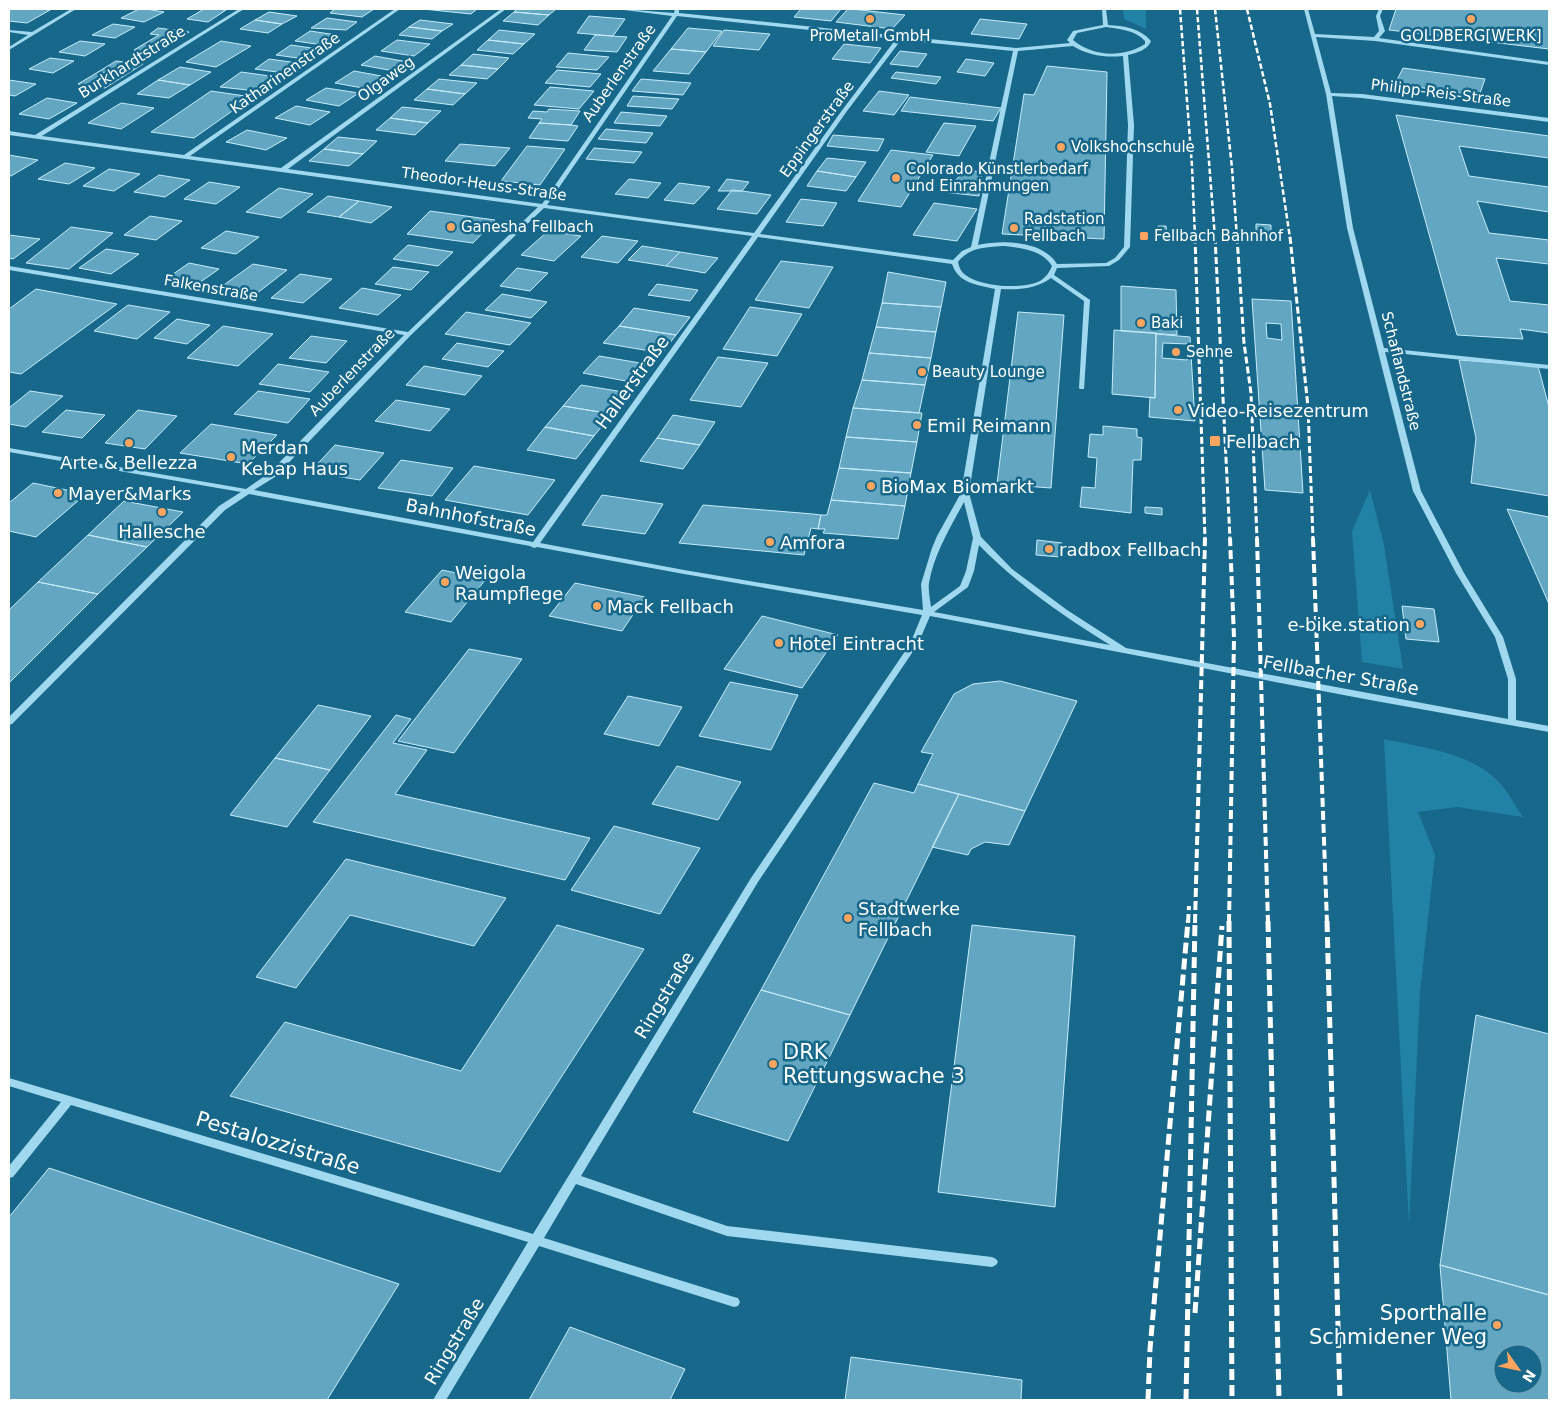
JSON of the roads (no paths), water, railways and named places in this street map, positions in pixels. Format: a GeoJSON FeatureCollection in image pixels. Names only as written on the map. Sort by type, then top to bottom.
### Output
{"type":"FeatureCollection","features":[{"type":"Feature","properties":{"kind":"street"},"geometry":{"type":"LineString","coordinates":[[9,49],[74,9]]}},
{"type":"Feature","properties":{"kind":"street","name":"Burkhardtstraße"},"geometry":{"type":"LineString","coordinates":[[36,137],[242,9]]}},
{"type":"Feature","properties":{"kind":"street","name":"Katharinenstraße"},"geometry":{"type":"LineString","coordinates":[[185,157],[398,9]]}},
{"type":"Feature","properties":{"kind":"street","name":"Olgaweg"},"geometry":{"type":"LineString","coordinates":[[283,170],[504,9]]}},
{"type":"Feature","properties":{"kind":"street"},"geometry":{"type":"LineString","coordinates":[[624,9],[677,11],[899,39],[1016,50],[1074,44]]}},
{"type":"Feature","properties":{"kind":"street"},"geometry":{"type":"LineString","coordinates":[[1104,9],[1106,26]]}},
{"type":"Feature","properties":{"kind":"street","name":"Schaflandstraße"},"geometry":{"type":"LineString","coordinates":[[1306,9],[1329,94],[1350,228],[1417,490],[1460,573],[1499,637],[1512,679],[1512,722]]}},
{"type":"Feature","properties":{"kind":"street"},"geometry":{"type":"LineString","coordinates":[[1375,39],[1382,31],[1378,16],[1381,9]]}},
{"type":"Feature","properties":{"kind":"street","name":"Auberlenstraße"},"geometry":{"type":"LineString","coordinates":[[9,722],[222,508],[272,475],[409,334],[544,205],[677,11]]}},
{"type":"Feature","properties":{"kind":"street"},"geometry":{"type":"LineString","coordinates":[[1106,26],[1129,29],[1148,40],[1142,48],[1125,53],[1090,51],[1074,44],[1070,40],[1075,32],[1106,26]]}},
{"type":"Feature","properties":{"kind":"street"},"geometry":{"type":"LineString","coordinates":[[9,31],[33,34]]}},
{"type":"Feature","properties":{"kind":"street"},"geometry":{"type":"LineString","coordinates":[[1313,35],[1375,39],[1549,63]]}},
{"type":"Feature","properties":{"kind":"street","name":"Eppingerstraße"},"geometry":{"type":"LineString","coordinates":[[756,235],[845,110],[899,39]]}},
{"type":"Feature","properties":{"kind":"street"},"geometry":{"type":"LineString","coordinates":[[974,248],[1016,50]]}},
{"type":"Feature","properties":{"kind":"street"},"geometry":{"type":"LineString","coordinates":[[1055,266],[1107,265],[1117,259],[1127,247],[1131,124],[1125,53]]}},
{"type":"Feature","properties":{"kind":"street","name":"Philipp-Reis-Straße"},"geometry":{"type":"LineString","coordinates":[[1329,94],[1362,96],[1549,120]]}},
{"type":"Feature","properties":{"kind":"street","name":"Theodor-Heuss-Straße"},"geometry":{"type":"LineString","coordinates":[[9,133],[955,262]]}},
{"type":"Feature","properties":{"kind":"street","name":"Hallerstraße"},"geometry":{"type":"LineString","coordinates":[[534,546],[756,235]]}},
{"type":"Feature","properties":{"kind":"street"},"geometry":{"type":"LineString","coordinates":[[988,245],[1020,246],[1046,255],[1055,266],[1052,276],[1029,286],[998,288],[966,278],[958,272],[955,262],[964,252],[974,248],[988,245]]}},
{"type":"Feature","properties":{"kind":"street","name":"Falkenstraße"},"geometry":{"type":"LineString","coordinates":[[9,268],[409,334]]}},
{"type":"Feature","properties":{"kind":"street"},"geometry":{"type":"LineString","coordinates":[[1052,276],[1087,300],[1082,388]]}},
{"type":"Feature","properties":{"kind":"street"},"geometry":{"type":"LineString","coordinates":[[927,613],[925,584],[941,536],[965,493],[998,288]]}},
{"type":"Feature","properties":{"kind":"street"},"geometry":{"type":"LineString","coordinates":[[1381,350],[1549,367]]}},
{"type":"Feature","properties":{"kind":"street","name":"Bahnhofstraße"},"geometry":{"type":"LineString","coordinates":[[9,450],[246,491],[534,546],[927,613]]}},
{"type":"Feature","properties":{"kind":"street"},"geometry":{"type":"LineString","coordinates":[[927,613],[964,588],[977,538],[965,493]]}},
{"type":"Feature","properties":{"kind":"street","name":"Fellbacher Straße"},"geometry":{"type":"LineString","coordinates":[[977,538],[1015,574],[1063,612],[1126,651]]}},
{"type":"Feature","properties":{"kind":"street","name":"Fellbacher Straße"},"geometry":{"type":"LineString","coordinates":[[927,613],[1549,728]]}},
{"type":"Feature","properties":{"kind":"street","name":"Ringstraße"},"geometry":{"type":"LineString","coordinates":[[439,1400],[754,880],[906,658],[927,613]]}},
{"type":"Feature","properties":{"kind":"street","name":"Pestalozzistraße"},"geometry":{"type":"LineString","coordinates":[[9,1082],[536,1240],[734,1302]]}},
{"type":"Feature","properties":{"kind":"street"},"geometry":{"type":"LineString","coordinates":[[9,1174],[69,1100]]}},
{"type":"Feature","properties":{"kind":"street"},"geometry":{"type":"LineString","coordinates":[[573,1178],[728,1231],[992,1262]]}},
{"type":"Feature","properties":{"kind":"railway"},"geometry":{"type":"LineString","coordinates":[[1180,9],[1192,166],[1195,238]]}},
{"type":"Feature","properties":{"kind":"railway"},"geometry":{"type":"LineString","coordinates":[[1197,9],[1215,238]]}},
{"type":"Feature","properties":{"kind":"railway"},"geometry":{"type":"LineString","coordinates":[[1215,9],[1232,168],[1237,238]]}},
{"type":"Feature","properties":{"kind":"railway"},"geometry":{"type":"LineString","coordinates":[[1247,9],[1270,104],[1290,238]]}},
{"type":"Feature","properties":{"kind":"railway"},"geometry":{"type":"LineString","coordinates":[[1195,237],[1205,539]]}},
{"type":"Feature","properties":{"kind":"railway"},"geometry":{"type":"LineString","coordinates":[[1215,237],[1230,539]]}},
{"type":"Feature","properties":{"kind":"railway"},"geometry":{"type":"LineString","coordinates":[[1237,237],[1244,343],[1251,393],[1257,539]]}},
{"type":"Feature","properties":{"kind":"railway"},"geometry":{"type":"LineString","coordinates":[[1290,237],[1308,407],[1313,539]]}},
{"type":"Feature","properties":{"kind":"railway"},"geometry":{"type":"LineString","coordinates":[[1229,922],[1234,638],[1230,538]]}},
{"type":"Feature","properties":{"kind":"railway"},"geometry":{"type":"LineString","coordinates":[[1257,538],[1268,923]]}},
{"type":"Feature","properties":{"kind":"railway"},"geometry":{"type":"LineString","coordinates":[[1313,538],[1327,923]]}},
{"type":"Feature","properties":{"kind":"railway"},"geometry":{"type":"LineString","coordinates":[[1195,923],[1205,539]]}},
{"type":"Feature","properties":{"kind":"railway"},"geometry":{"type":"LineString","coordinates":[[1188,923],[1189,906]]}},
{"type":"Feature","properties":{"kind":"railway"},"geometry":{"type":"LineString","coordinates":[[1148,1400],[1150,1349],[1188,921]]}},
{"type":"Feature","properties":{"kind":"railway"},"geometry":{"type":"LineString","coordinates":[[1186,1400],[1195,921]]}},
{"type":"Feature","properties":{"kind":"railway"},"geometry":{"type":"LineString","coordinates":[[1268,921],[1279,1400]]}},
{"type":"Feature","properties":{"kind":"railway"},"geometry":{"type":"LineString","coordinates":[[1327,921],[1340,1400]]}},
{"type":"Feature","properties":{"kind":"railway"},"geometry":{"type":"LineString","coordinates":[[1229,922],[1232,1400]]}},
{"type":"Feature","properties":{"kind":"railway"},"geometry":{"type":"LineString","coordinates":[[1195,1313],[1222,926]]}},
{"type":"Feature","properties":{"kind":"place","name":"ProMetall GmbH"},"geometry":{"type":"Point","coordinates":[870,19]}},
{"type":"Feature","properties":{"kind":"place","name":"GOLDBERG[WERK]"},"geometry":{"type":"Point","coordinates":[1471,19]}},
{"type":"Feature","properties":{"kind":"place","name":"Volkshochschule"},"geometry":{"type":"Point","coordinates":[1061,147]}},
{"type":"Feature","properties":{"kind":"place","name":"Colorado Künstlerbedarf und Einrahmungen"},"geometry":{"type":"Point","coordinates":[896,178]}},
{"type":"Feature","properties":{"kind":"place","name":"Ganesha Fellbach"},"geometry":{"type":"Point","coordinates":[451,227]}},
{"type":"Feature","properties":{"kind":"place","name":"Radstation Fellbach"},"geometry":{"type":"Point","coordinates":[1014,228]}},
{"type":"Feature","properties":{"kind":"place","name":"Fellbach Bahnhof"},"geometry":{"type":"Point","coordinates":[1144,236]}},
{"type":"Feature","properties":{"kind":"place","name":"Baki"},"geometry":{"type":"Point","coordinates":[1141,323]}},
{"type":"Feature","properties":{"kind":"place","name":"Sehne"},"geometry":{"type":"Point","coordinates":[1176,352]}},
{"type":"Feature","properties":{"kind":"place","name":"Beauty Lounge"},"geometry":{"type":"Point","coordinates":[922,372]}},
{"type":"Feature","properties":{"kind":"place","name":"Video-Reisezentrum"},"geometry":{"type":"Point","coordinates":[1178,410]}},
{"type":"Feature","properties":{"kind":"place","name":"Emil Reimann"},"geometry":{"type":"Point","coordinates":[917,425]}},
{"type":"Feature","properties":{"kind":"place","name":"Fellbach"},"geometry":{"type":"Point","coordinates":[1215,441]}},
{"type":"Feature","properties":{"kind":"place","name":"Arte & Bellezza"},"geometry":{"type":"Point","coordinates":[129,443]}},
{"type":"Feature","properties":{"kind":"place","name":"Merdan Kebap Haus"},"geometry":{"type":"Point","coordinates":[231,457]}},
{"type":"Feature","properties":{"kind":"place","name":"BioMax Biomarkt"},"geometry":{"type":"Point","coordinates":[871,486]}},
{"type":"Feature","properties":{"kind":"place","name":"Mayer&Marks"},"geometry":{"type":"Point","coordinates":[58,493]}},
{"type":"Feature","properties":{"kind":"place","name":"Hallesche"},"geometry":{"type":"Point","coordinates":[162,512]}},
{"type":"Feature","properties":{"kind":"place","name":"Amfora"},"geometry":{"type":"Point","coordinates":[770,542]}},
{"type":"Feature","properties":{"kind":"place","name":"radbox Fellbach"},"geometry":{"type":"Point","coordinates":[1049,549]}},
{"type":"Feature","properties":{"kind":"place","name":"Weigola Raumpflege"},"geometry":{"type":"Point","coordinates":[445,582]}},
{"type":"Feature","properties":{"kind":"place","name":"Mack Fellbach"},"geometry":{"type":"Point","coordinates":[597,606]}},
{"type":"Feature","properties":{"kind":"place","name":"e-bike.station"},"geometry":{"type":"Point","coordinates":[1420,624]}},
{"type":"Feature","properties":{"kind":"place","name":"Hotel Eintracht"},"geometry":{"type":"Point","coordinates":[779,643]}},
{"type":"Feature","properties":{"kind":"place","name":"Stadtwerke Fellbach"},"geometry":{"type":"Point","coordinates":[848,918]}},
{"type":"Feature","properties":{"kind":"place","name":"DRK Rettungswache 3"},"geometry":{"type":"Point","coordinates":[773,1064]}},
{"type":"Feature","properties":{"kind":"place","name":"Sporthalle Schmidener Weg"},"geometry":{"type":"Point","coordinates":[1497,1325]}}]}
